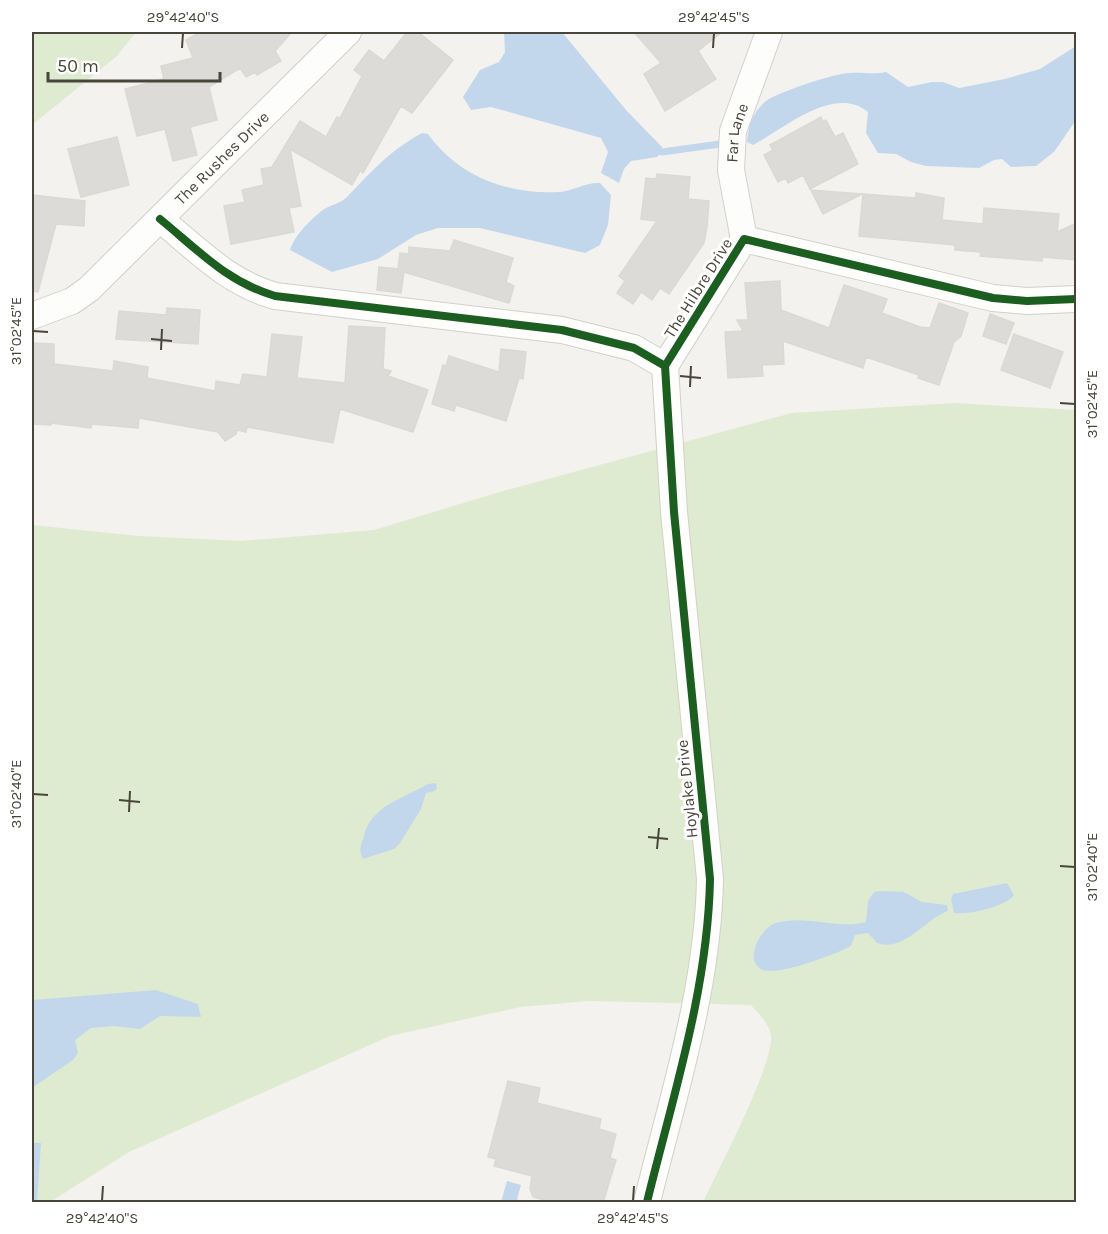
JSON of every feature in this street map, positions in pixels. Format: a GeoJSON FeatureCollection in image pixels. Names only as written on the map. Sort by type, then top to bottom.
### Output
{"type":"FeatureCollection","features":[{"type":"Feature","properties":{"kind":"street","name":"The Rushes Drive"},"geometry":{"type":"LineString","coordinates":[[32,316],[72,301],[89,289],[348,32]]}},
{"type":"Feature","properties":{"kind":"street","name":"Far Lane"},"geometry":{"type":"LineString","coordinates":[[744,239],[732,143],[769,32]]}},
{"type":"Feature","properties":{"kind":"street"},"geometry":{"type":"LineString","coordinates":[[160,219],[235,281],[275,296],[562,330],[634,348],[665,366]]}},
{"type":"Feature","properties":{"kind":"street","name":"The Hilbre Drive"},"geometry":{"type":"LineString","coordinates":[[665,366],[744,239],[993,298],[1027,301],[1077,298]]}},
{"type":"Feature","properties":{"kind":"street","name":"Hoylake Drive"},"geometry":{"type":"LineString","coordinates":[[647,1203],[703,975],[710,879],[674,512],[665,366]]}},
{"type":"Feature","properties":{"kind":"green space"},"geometry":{"type":"Polygon","coordinates":[[[32,32],[136,32],[117,56],[32,125],[32,32]]]}},
{"type":"Feature","properties":{"kind":"green space"},"geometry":{"type":"Polygon","coordinates":[[[954,403],[1076,410],[1076,1202],[703,1202],[764,1070],[770,1050],[771,1036],[766,1023],[751,1005],[589,1001],[520,1007],[390,1036],[129,1152],[50,1202],[32,1202],[32,525],[139,536],[242,541],[374,530],[503,491],[792,413],[954,403]]]}},
{"type":"Feature","properties":{"kind":"water"},"geometry":{"type":"Polygon","coordinates":[[[504,32],[562,32],[626,110],[662,147],[662,152],[657,157],[631,161],[624,169],[619,183],[601,173],[608,152],[601,138],[491,107],[471,110],[463,97],[480,70],[499,62],[505,52],[504,32]]]}},
{"type":"Feature","properties":{"kind":"water"},"geometry":{"type":"Polygon","coordinates":[[[1076,46],[1076,120],[1054,152],[1036,166],[1011,167],[1002,159],[994,160],[979,168],[926,166],[911,162],[896,154],[878,153],[866,133],[868,112],[855,105],[840,103],[809,112],[753,145],[747,142],[752,120],[766,101],[781,93],[819,80],[849,73],[886,72],[908,87],[943,82],[959,88],[1040,69],[1076,46]]]}},
{"type":"Feature","properties":{"kind":"water"},"geometry":{"type":"Polygon","coordinates":[[[422,133],[428,134],[440,149],[469,172],[503,186],[521,190],[559,192],[600,183],[611,195],[608,225],[600,245],[585,253],[480,228],[438,228],[416,235],[378,259],[332,272],[290,250],[299,234],[313,218],[344,199],[390,154],[422,133]]]}},
{"type":"Feature","properties":{"kind":"water"},"geometry":{"type":"Polygon","coordinates":[[[436,783],[435,791],[426,793],[421,809],[400,843],[394,849],[363,859],[361,845],[373,817],[398,799],[428,784],[436,783]]]}},
{"type":"Feature","properties":{"kind":"water"},"geometry":{"type":"Polygon","coordinates":[[[1007,883],[1014,895],[1003,903],[977,911],[954,913],[951,899],[953,894],[1007,883]]]}},
{"type":"Feature","properties":{"kind":"water"},"geometry":{"type":"Polygon","coordinates":[[[874,892],[904,892],[922,902],[947,905],[948,911],[906,939],[896,943],[887,945],[877,943],[868,933],[855,935],[851,946],[807,963],[771,971],[757,966],[754,960],[756,945],[770,926],[799,920],[844,924],[866,922],[868,901],[874,892]]]}},
{"type":"Feature","properties":{"kind":"water"},"geometry":{"type":"Polygon","coordinates":[[[156,990],[198,1004],[201,1017],[160,1016],[140,1029],[114,1026],[91,1028],[75,1040],[78,1053],[73,1060],[32,1088],[32,1000],[156,990]]]}},
{"type":"Feature","properties":{"kind":"water"},"geometry":{"type":"Polygon","coordinates":[[[32,1143],[41,1143],[37,1202],[32,1202],[32,1143]]]}},
{"type":"Feature","properties":{"kind":"water"},"geometry":{"type":"Polygon","coordinates":[[[507,1181],[521,1185],[517,1199],[522,1202],[501,1202],[507,1181]]]}},
{"type":"Feature","properties":{"kind":"building"},"geometry":{"type":"Polygon","coordinates":[[[200,32],[292,32],[275,51],[281,61],[257,75],[255,72],[246,77],[240,68],[209,87],[217,120],[190,127],[197,155],[173,161],[165,129],[137,136],[125,89],[164,79],[161,66],[193,58],[186,40],[200,32]]]}},
{"type":"Feature","properties":{"kind":"building"},"geometry":{"type":"Polygon","coordinates":[[[407,32],[418,32],[453,60],[412,113],[401,106],[363,173],[360,171],[352,185],[290,149],[301,206],[289,208],[294,232],[231,244],[224,206],[245,202],[242,190],[264,185],[261,169],[272,167],[300,121],[326,137],[337,117],[340,118],[362,76],[354,70],[369,50],[384,61],[407,32]]]}},
{"type":"Feature","properties":{"kind":"building"},"geometry":{"type":"Polygon","coordinates":[[[634,32],[722,32],[698,51],[716,79],[665,111],[644,74],[661,63],[634,32]]]}},
{"type":"Feature","properties":{"kind":"building"},"geometry":{"type":"Polygon","coordinates":[[[821,117],[823,122],[826,120],[835,137],[843,133],[858,164],[810,189],[803,175],[788,183],[786,178],[778,182],[764,155],[773,150],[770,145],[821,117]]]}},
{"type":"Feature","properties":{"kind":"building"},"geometry":{"type":"Polygon","coordinates":[[[117,137],[129,185],[81,197],[68,149],[117,137]]]}},
{"type":"Feature","properties":{"kind":"building"},"geometry":{"type":"Polygon","coordinates":[[[657,174],[690,177],[688,199],[709,201],[707,227],[704,243],[669,294],[660,288],[652,300],[641,292],[633,304],[617,293],[625,281],[619,276],[657,221],[641,219],[646,178],[656,179],[657,174]]]}},
{"type":"Feature","properties":{"kind":"building"},"geometry":{"type":"Polygon","coordinates":[[[811,190],[862,194],[823,214],[811,190]]]}},
{"type":"Feature","properties":{"kind":"building"},"geometry":{"type":"Polygon","coordinates":[[[916,193],[944,198],[942,220],[983,224],[984,208],[1059,214],[1057,232],[1077,223],[1077,260],[1042,257],[1042,261],[980,256],[981,252],[955,250],[955,245],[859,236],[863,194],[916,198],[916,193]]]}},
{"type":"Feature","properties":{"kind":"building"},"geometry":{"type":"Polygon","coordinates":[[[32,195],[85,201],[84,226],[56,224],[38,292],[32,291],[32,195]]]}},
{"type":"Feature","properties":{"kind":"building"},"geometry":{"type":"Polygon","coordinates":[[[454,240],[513,258],[506,282],[514,286],[509,303],[404,272],[401,293],[377,290],[379,267],[398,269],[400,253],[409,254],[409,247],[450,251],[454,240]]]}},
{"type":"Feature","properties":{"kind":"building"},"geometry":{"type":"Polygon","coordinates":[[[780,281],[781,310],[829,328],[844,285],[887,299],[882,313],[920,327],[930,328],[939,303],[968,313],[961,336],[954,342],[939,385],[918,378],[919,375],[866,357],[863,368],[783,341],[784,364],[762,365],[763,376],[728,378],[725,332],[743,331],[737,320],[748,320],[745,283],[780,281]]]}},
{"type":"Feature","properties":{"kind":"building"},"geometry":{"type":"Polygon","coordinates":[[[167,308],[200,310],[198,344],[116,339],[119,311],[166,315],[167,308]]]}},
{"type":"Feature","properties":{"kind":"building"},"geometry":{"type":"Polygon","coordinates":[[[990,314],[1014,323],[1006,344],[983,336],[990,314]]]}},
{"type":"Feature","properties":{"kind":"building"},"geometry":{"type":"Polygon","coordinates":[[[349,326],[385,328],[383,369],[391,371],[388,376],[428,390],[413,432],[340,409],[333,443],[247,427],[246,432],[237,430],[236,434],[225,441],[218,432],[139,418],[138,428],[92,424],[91,428],[51,423],[51,425],[32,424],[32,343],[54,344],[54,364],[113,371],[114,361],[148,367],[147,378],[215,391],[216,381],[240,385],[243,374],[267,377],[272,334],[302,337],[297,378],[345,383],[349,326]]]}},
{"type":"Feature","properties":{"kind":"building"},"geometry":{"type":"Polygon","coordinates":[[[1014,334],[1063,352],[1050,388],[1001,370],[1014,334]]]}},
{"type":"Feature","properties":{"kind":"building"},"geometry":{"type":"Polygon","coordinates":[[[501,349],[526,352],[523,379],[519,378],[506,421],[456,405],[454,411],[432,404],[443,365],[446,366],[449,356],[499,372],[501,349]]]}},
{"type":"Feature","properties":{"kind":"building"},"geometry":{"type":"Polygon","coordinates":[[[508,1081],[540,1088],[537,1103],[601,1119],[599,1129],[616,1134],[610,1158],[616,1160],[603,1203],[555,1203],[533,1197],[530,1189],[532,1176],[494,1166],[496,1159],[488,1157],[508,1081]]]}},
{"type":"Feature","properties":{"kind":"waterway"},"geometry":{"type":"LineString","coordinates":[[662,152],[727,143]]}},
{"type":"Feature","properties":{"kind":"cycle path"},"geometry":{"type":"LineString","coordinates":[[160,219],[228,274],[275,296],[562,330],[634,348],[665,366]]}},
{"type":"Feature","properties":{"kind":"cycle path"},"geometry":{"type":"LineString","coordinates":[[665,366],[744,239],[993,298],[1027,301],[1076,299]]}},
{"type":"Feature","properties":{"kind":"cycle path"},"geometry":{"type":"LineString","coordinates":[[647,1202],[696,1002],[708,920],[710,879],[674,512],[665,366]]}}]}
